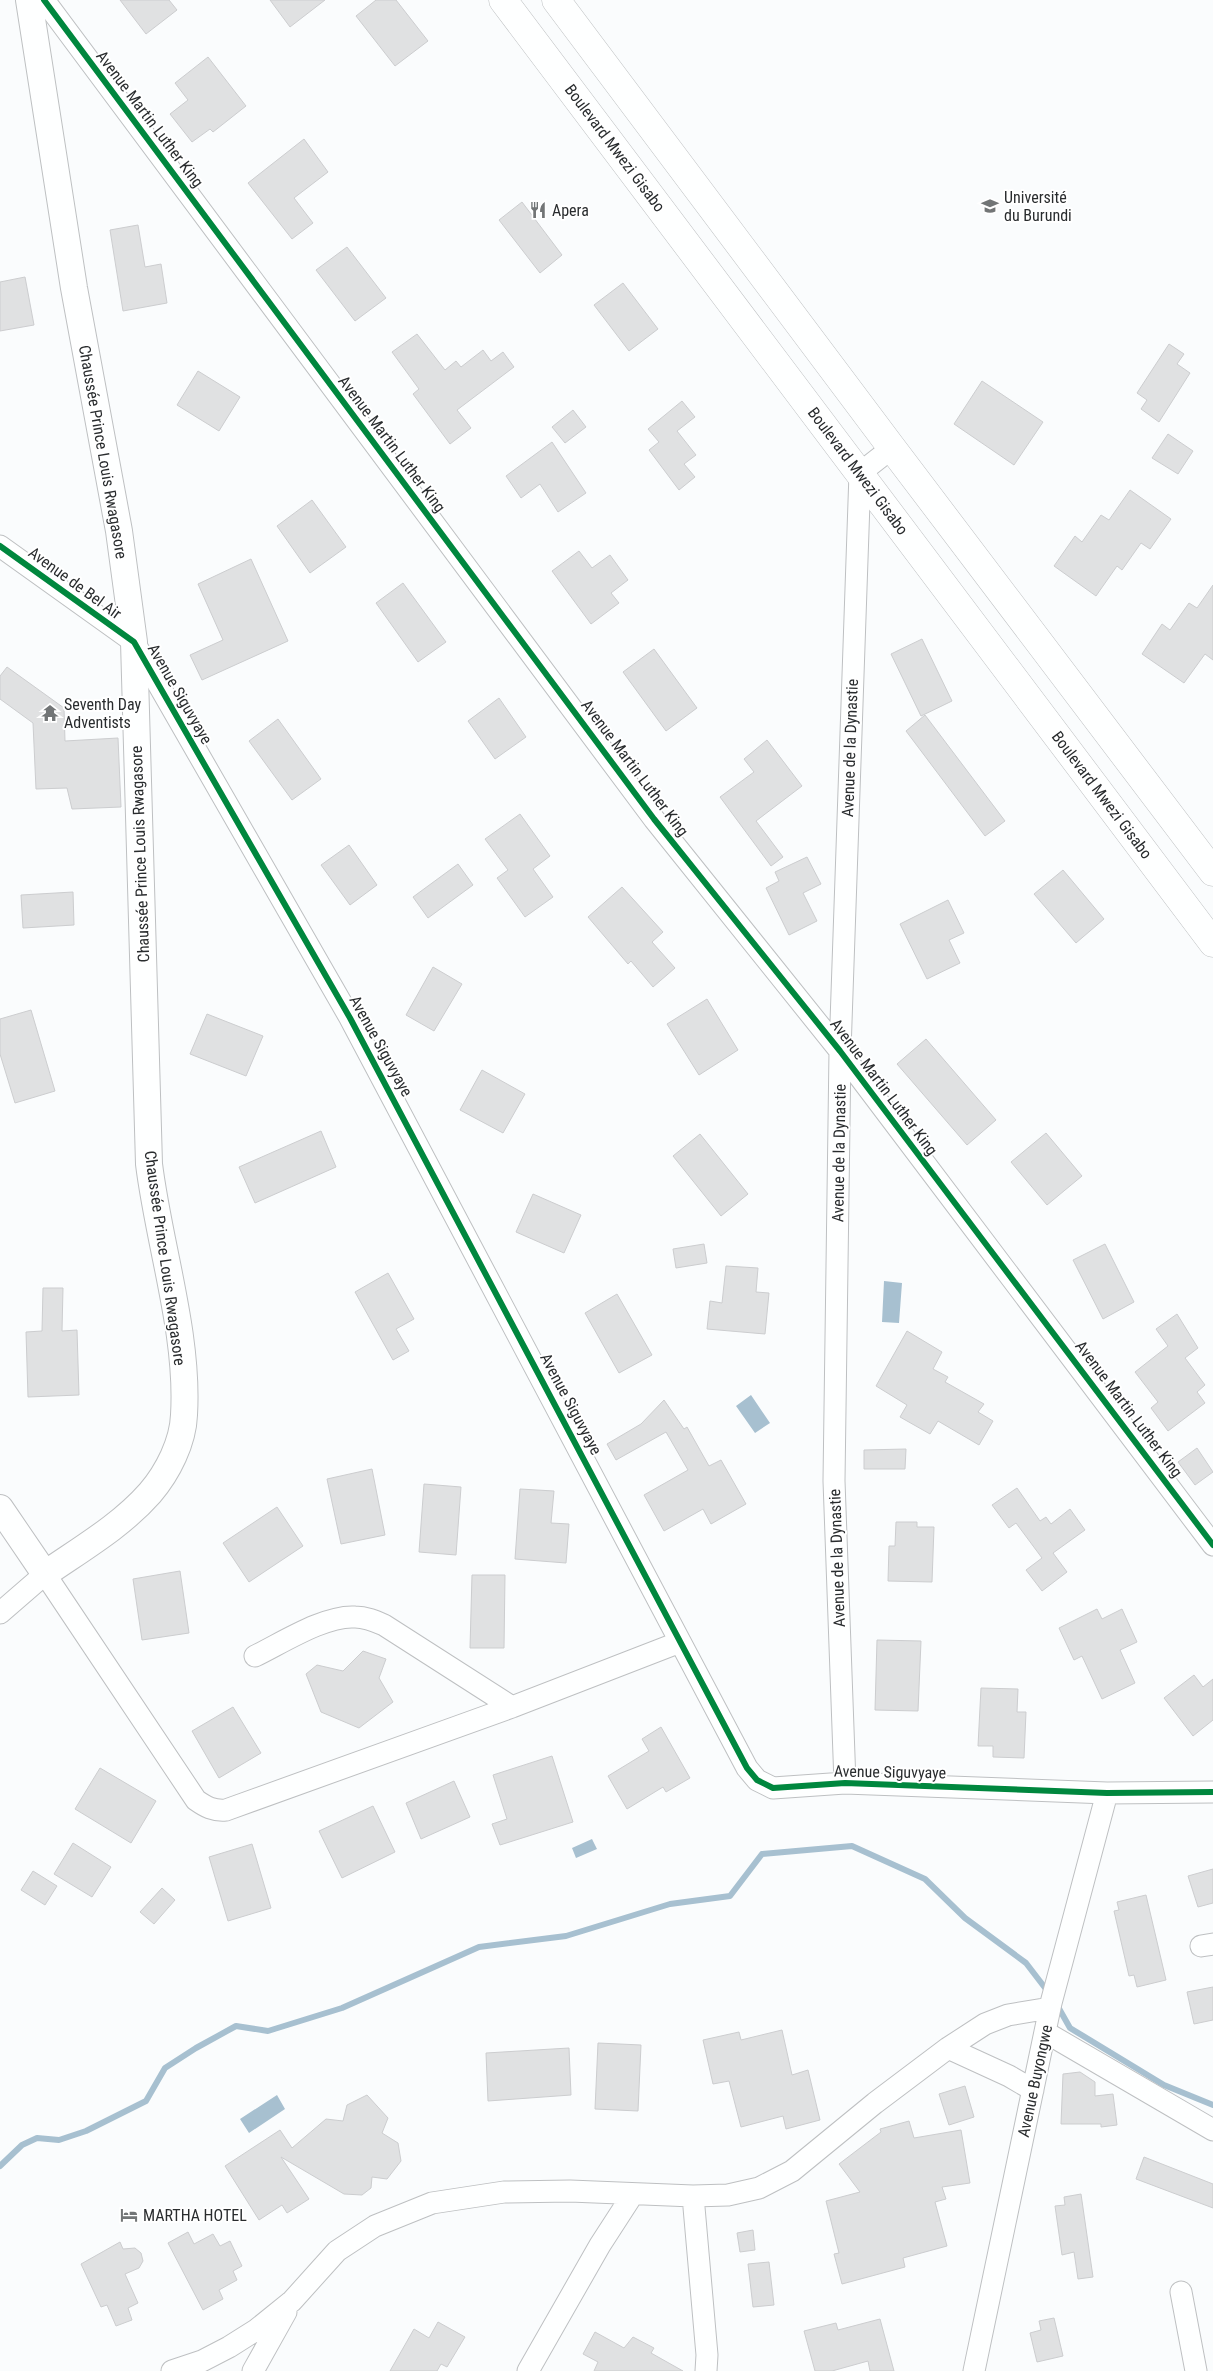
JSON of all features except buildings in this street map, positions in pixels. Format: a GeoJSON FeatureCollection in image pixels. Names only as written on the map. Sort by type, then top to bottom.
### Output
{"type":"FeatureCollection","features":[{"type":"Feature","properties":{"kind":"main road","name":"Boulevard Mwezi Gisabo"},"geometry":{"type":"LineString","coordinates":[[504,0],[860,473],[1209,931]]}},
{"type":"Feature","properties":{"kind":"main road"},"geometry":{"type":"LineString","coordinates":[[556,0],[1213,872]]}},
{"type":"Feature","properties":{"kind":"street","name":"Chaussée Prince Louis Rwagasore"},"geometry":{"type":"LineString","coordinates":[[29,0],[74,288],[118,531],[134,642],[149,1164],[154,1206],[181,1340],[184,1416],[173,1460],[151,1492],[124,1519],[45,1574]]}},
{"type":"Feature","properties":{"kind":"street","name":"Avenue Martin Luther King"},"geometry":{"type":"LineString","coordinates":[[44,0],[654,819],[840,1051],[1213,1545]]}},
{"type":"Feature","properties":{"kind":"street"},"geometry":{"type":"LineString","coordinates":[[860,473],[892,448]]}},
{"type":"Feature","properties":{"kind":"street","name":"Avenue de la Dynastie"},"geometry":{"type":"LineString","coordinates":[[844,1784],[834,1480],[840,1051],[860,473]]}},
{"type":"Feature","properties":{"kind":"street","name":"Avenue de Bel Air"},"geometry":{"type":"LineString","coordinates":[[0,546],[134,642]]}},
{"type":"Feature","properties":{"kind":"street","name":"Avenue Siguvyaye"},"geometry":{"type":"LineString","coordinates":[[134,642],[350,1018],[747,1768],[757,1780],[772,1788],[787,1789],[844,1784],[1107,1793],[1213,1792]]}},
{"type":"Feature","properties":{"kind":"street"},"geometry":{"type":"LineString","coordinates":[[0,1508],[196,1800],[206,1807],[217,1811],[226,1810],[512,1707],[680,1642]]}},
{"type":"Feature","properties":{"kind":"street"},"geometry":{"type":"LineString","coordinates":[[0,1613],[45,1574]]}},
{"type":"Feature","properties":{"kind":"street"},"geometry":{"type":"LineString","coordinates":[[255,1656],[327,1622],[353,1616],[368,1618],[384,1625],[512,1707]]}},
{"type":"Feature","properties":{"kind":"street","name":"Avenue Buyongwe"},"geometry":{"type":"LineString","coordinates":[[974,2371],[1050,2005],[1107,1793]]}},
{"type":"Feature","properties":{"kind":"street"},"geometry":{"type":"LineString","coordinates":[[172,2371],[202,2361],[256,2330],[292,2301],[337,2251],[375,2226],[432,2203],[504,2192],[570,2191],[693,2196],[728,2195],[759,2188],[792,2172],[875,2103],[948,2048],[985,2024],[1050,2005]]}},
{"type":"Feature","properties":{"kind":"street"},"geometry":{"type":"LineString","coordinates":[[1045,2032],[1213,2130]]}},
{"type":"Feature","properties":{"kind":"street"},"geometry":{"type":"LineString","coordinates":[[948,2048],[1009,2076],[1033,2090]]}},
{"type":"Feature","properties":{"kind":"street"},"geometry":{"type":"LineString","coordinates":[[528,2371],[600,2245],[633,2194]]}},
{"type":"Feature","properties":{"kind":"street"},"geometry":{"type":"LineString","coordinates":[[693,2196],[707,2355],[706,2371]]}},
{"type":"Feature","properties":{"kind":"street"},"geometry":{"type":"LineString","coordinates":[[1181,2292],[1196,2371]]}},
{"type":"Feature","properties":{"kind":"street"},"geometry":{"type":"LineString","coordinates":[[253,2371],[292,2301]]}},
{"type":"Feature","properties":{"kind":"water"},"geometry":{"type":"Polygon","coordinates":[[[884,1281],[902,1283],[899,1323],[882,1322],[884,1281]]]}},
{"type":"Feature","properties":{"kind":"water"},"geometry":{"type":"Polygon","coordinates":[[[751,1395],[770,1423],[755,1433],[736,1406],[751,1395]]]}},
{"type":"Feature","properties":{"kind":"water"},"geometry":{"type":"Polygon","coordinates":[[[592,1839],[597,1849],[576,1858],[572,1848],[592,1839]]]}},
{"type":"Feature","properties":{"kind":"water"},"geometry":{"type":"Polygon","coordinates":[[[277,2095],[285,2109],[249,2133],[240,2119],[277,2095]]]}},
{"type":"Feature","properties":{"kind":"waterway"},"geometry":{"type":"LineString","coordinates":[[0,2166],[22,2145],[37,2138],[59,2140],[86,2131],[146,2101],[165,2068],[236,2026],[268,2031],[342,2008],[479,1947],[566,1936],[670,1904],[730,1896],[762,1854],[852,1846],[925,1879],[965,1918],[1026,1963],[1049,1993]]}},
{"type":"Feature","properties":{"kind":"waterway"},"geometry":{"type":"LineString","coordinates":[[1057,2005],[1070,2028],[1164,2085],[1213,2105]]}},
{"type":"Feature","properties":{"kind":"cycle path"},"geometry":{"type":"LineString","coordinates":[[44,0],[654,819],[840,1051],[1213,1545]]}},
{"type":"Feature","properties":{"kind":"cycle path"},"geometry":{"type":"LineString","coordinates":[[0,546],[134,642],[350,1018],[747,1768],[757,1780],[773,1788],[845,1783],[1107,1793],[1213,1792]]}},
{"type":"Feature","properties":{"kind":"place","name":"Université du Burundi"},"geometry":{"type":"Point","coordinates":[990,206]}},
{"type":"Feature","properties":{"kind":"place","name":"Apera"},"geometry":{"type":"Point","coordinates":[538,210]}},
{"type":"Feature","properties":{"kind":"place","name":"Seventh Day Adventists"},"geometry":{"type":"Point","coordinates":[50,713]}},
{"type":"Feature","properties":{"kind":"place","name":"MARTHA HOTEL"},"geometry":{"type":"Point","coordinates":[129,2215]}}]}
